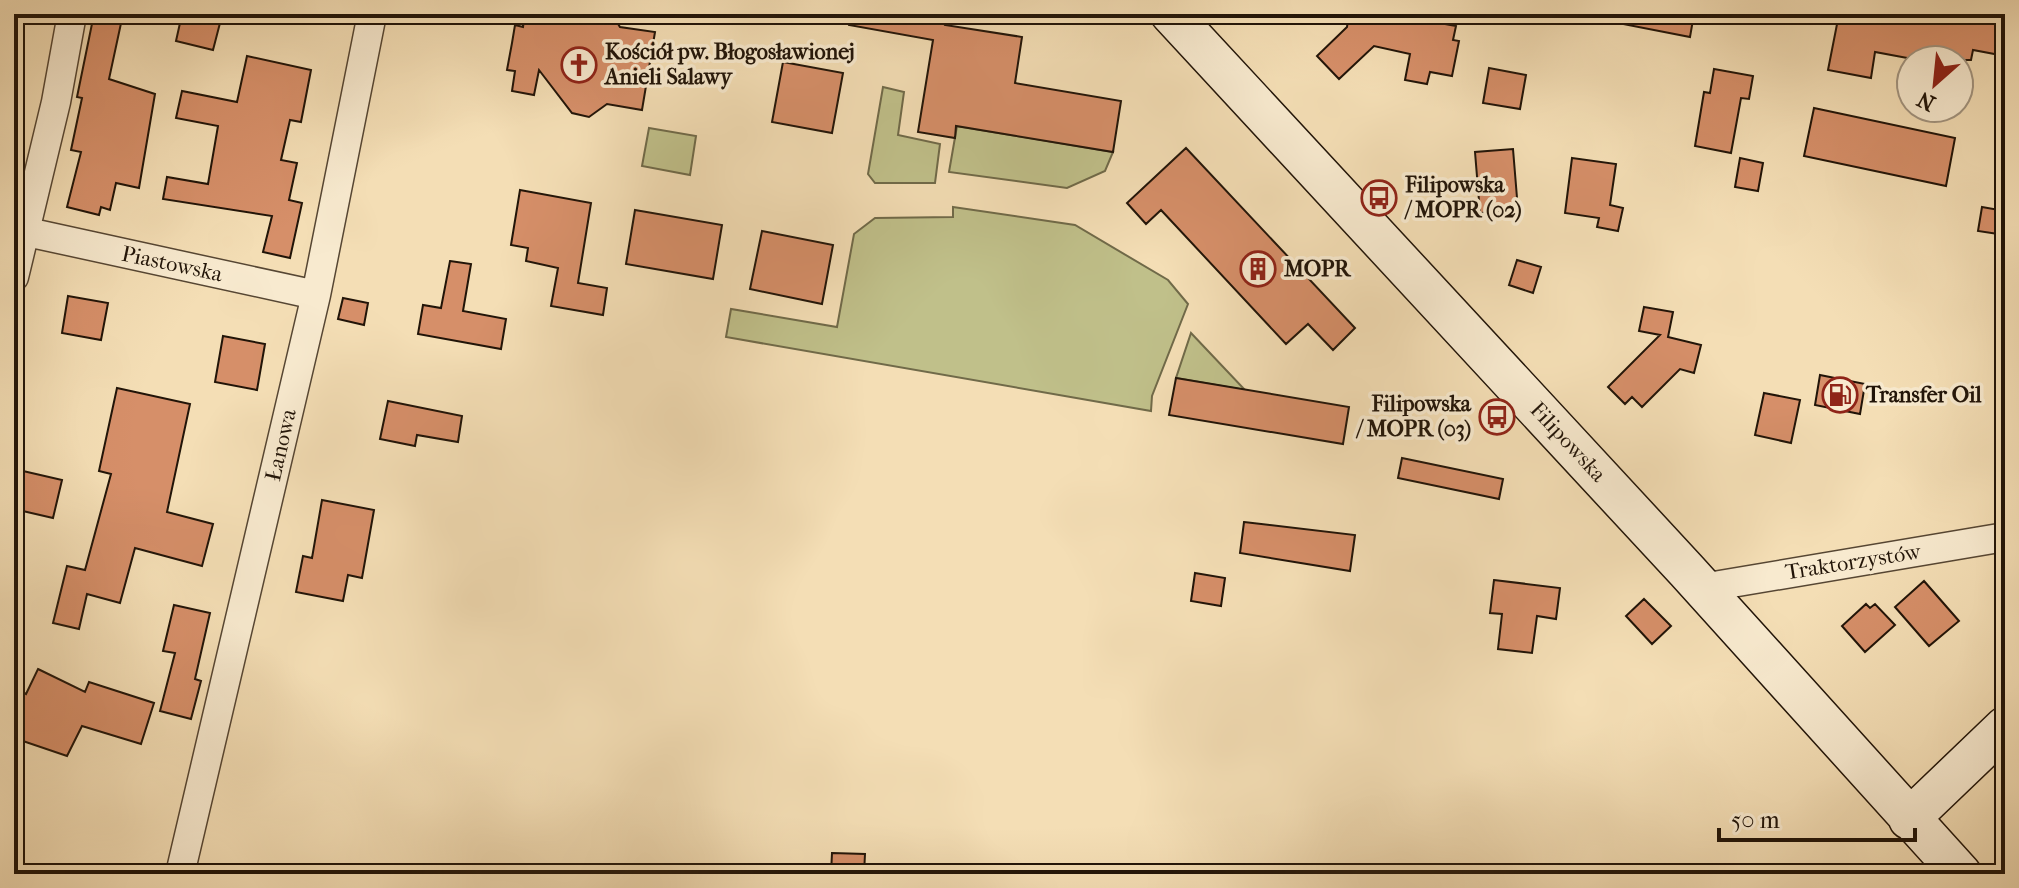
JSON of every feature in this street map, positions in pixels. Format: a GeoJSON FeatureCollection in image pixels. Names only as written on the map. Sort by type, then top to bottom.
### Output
{"type":"FeatureCollection","features":[{"type":"Feature","properties":{"kind":"street"},"geometry":{"type":"LineString","coordinates":[[14,277],[27,232],[72,14]]}},
{"type":"Feature","properties":{"kind":"street","name":"Łanowa"},"geometry":{"type":"LineString","coordinates":[[180,874],[316,295],[372,14]]}},
{"type":"Feature","properties":{"kind":"street","name":"Filipowska"},"geometry":{"type":"LineString","coordinates":[[1171,14],[1702,588],[1961,874]]}},
{"type":"Feature","properties":{"kind":"street","name":"Piastowska"},"geometry":{"type":"LineString","coordinates":[[27,232],[316,295]]}},
{"type":"Feature","properties":{"kind":"street","name":"Traktorzystów"},"geometry":{"type":"LineString","coordinates":[[1702,588],[2005,537]]}},
{"type":"Feature","properties":{"kind":"street"},"geometry":{"type":"LineString","coordinates":[[1909,819],[2005,727]]}},
{"type":"Feature","properties":{"kind":"green space"},"geometry":{"type":"Polygon","coordinates":[[[883,87],[904,92],[898,135],[940,144],[935,183],[875,183],[868,174],[883,87]]]}},
{"type":"Feature","properties":{"kind":"green space"},"geometry":{"type":"Polygon","coordinates":[[[957,126],[1113,152],[1105,171],[1067,188],[949,172],[957,126]]]}},
{"type":"Feature","properties":{"kind":"green space"},"geometry":{"type":"Polygon","coordinates":[[[649,128],[696,136],[690,175],[642,166],[649,128]]]}},
{"type":"Feature","properties":{"kind":"green space"},"geometry":{"type":"Polygon","coordinates":[[[953,207],[1075,225],[1168,280],[1188,304],[1152,396],[1151,411],[726,337],[731,309],[837,327],[854,234],[875,218],[953,217],[953,207]]]}},
{"type":"Feature","properties":{"kind":"green space"},"geometry":{"type":"Polygon","coordinates":[[[1191,333],[1245,390],[1176,378],[1191,333]]]}},
{"type":"Feature","properties":{"kind":"building"},"geometry":{"type":"Polygon","coordinates":[[[94,14],[123,14],[109,79],[155,94],[139,188],[116,183],[110,210],[101,207],[99,215],[67,207],[81,152],[71,150],[82,98],[77,97],[94,14]]]}},
{"type":"Feature","properties":{"kind":"building"},"geometry":{"type":"Polygon","coordinates":[[[182,14],[220,23],[213,50],[176,41],[182,14]]]}},
{"type":"Feature","properties":{"kind":"building","name":"Kościół pw. Błogosławionej Anieli Salawy"},"geometry":{"type":"Polygon","coordinates":[[[525,14],[612,14],[620,27],[655,32],[642,110],[607,104],[589,117],[572,113],[539,70],[534,95],[512,91],[515,71],[507,70],[515,25],[523,27],[525,14]]]}},
{"type":"Feature","properties":{"kind":"building"},"geometry":{"type":"Polygon","coordinates":[[[850,14],[947,14],[945,25],[1022,37],[1015,83],[1121,101],[1113,152],[956,126],[955,138],[918,132],[933,40],[849,25],[850,14]]]}},
{"type":"Feature","properties":{"kind":"building"},"geometry":{"type":"Polygon","coordinates":[[[1349,14],[1401,21],[1401,16],[1456,26],[1453,40],[1459,41],[1452,76],[1430,72],[1427,84],[1405,80],[1410,54],[1374,46],[1339,79],[1317,56],[1347,27],[1349,14]]]}},
{"type":"Feature","properties":{"kind":"building"},"geometry":{"type":"Polygon","coordinates":[[[1624,14],[1694,14],[1690,37],[1623,24],[1624,14]]]}},
{"type":"Feature","properties":{"kind":"building"},"geometry":{"type":"Polygon","coordinates":[[[1839,14],[2005,14],[2005,56],[1975,50],[1975,44],[1895,44],[1895,56],[1875,52],[1871,78],[1828,70],[1839,14]]]}},
{"type":"Feature","properties":{"kind":"building"},"geometry":{"type":"Polygon","coordinates":[[[247,56],[311,70],[301,122],[290,120],[281,160],[297,163],[289,200],[302,203],[290,258],[263,252],[272,216],[163,199],[167,177],[208,184],[218,126],[176,118],[182,91],[237,102],[247,56]]]}},
{"type":"Feature","properties":{"kind":"building"},"geometry":{"type":"Polygon","coordinates":[[[783,62],[843,73],[832,133],[772,122],[783,62]]]}},
{"type":"Feature","properties":{"kind":"building"},"geometry":{"type":"Polygon","coordinates":[[[1489,68],[1526,75],[1520,109],[1483,103],[1489,68]]]}},
{"type":"Feature","properties":{"kind":"building"},"geometry":{"type":"Polygon","coordinates":[[[1714,69],[1753,76],[1749,99],[1741,98],[1731,153],[1695,146],[1704,92],[1710,93],[1714,69]]]}},
{"type":"Feature","properties":{"kind":"building"},"geometry":{"type":"Polygon","coordinates":[[[1814,108],[1955,138],[1946,186],[1804,156],[1814,108]]]}},
{"type":"Feature","properties":{"kind":"building","name":"MOPR"},"geometry":{"type":"Polygon","coordinates":[[[1186,148],[1355,328],[1333,350],[1308,324],[1286,344],[1161,210],[1146,224],[1127,203],[1186,148]]]}},
{"type":"Feature","properties":{"kind":"building"},"geometry":{"type":"Polygon","coordinates":[[[1513,149],[1518,210],[1480,213],[1475,152],[1513,149]]]}},
{"type":"Feature","properties":{"kind":"building"},"geometry":{"type":"Polygon","coordinates":[[[1572,158],[1616,164],[1610,205],[1623,208],[1618,231],[1597,227],[1599,218],[1565,213],[1572,158]]]}},
{"type":"Feature","properties":{"kind":"building"},"geometry":{"type":"Polygon","coordinates":[[[1740,158],[1763,163],[1758,191],[1735,187],[1740,158]]]}},
{"type":"Feature","properties":{"kind":"building"},"geometry":{"type":"Polygon","coordinates":[[[520,190],[591,203],[578,283],[607,288],[603,315],[551,306],[558,268],[526,261],[528,248],[511,245],[520,190]]]}},
{"type":"Feature","properties":{"kind":"building"},"geometry":{"type":"Polygon","coordinates":[[[1982,207],[2005,211],[2005,235],[1978,231],[1982,207]]]}},
{"type":"Feature","properties":{"kind":"building"},"geometry":{"type":"Polygon","coordinates":[[[635,210],[722,225],[713,279],[626,264],[635,210]]]}},
{"type":"Feature","properties":{"kind":"building"},"geometry":{"type":"Polygon","coordinates":[[[762,231],[833,245],[822,304],[750,289],[762,231]]]}},
{"type":"Feature","properties":{"kind":"building"},"geometry":{"type":"Polygon","coordinates":[[[1517,260],[1541,267],[1533,293],[1509,285],[1517,260]]]}},
{"type":"Feature","properties":{"kind":"building"},"geometry":{"type":"Polygon","coordinates":[[[450,261],[471,264],[463,311],[506,319],[501,349],[418,334],[423,305],[441,308],[450,261]]]}},
{"type":"Feature","properties":{"kind":"building"},"geometry":{"type":"Polygon","coordinates":[[[68,296],[108,303],[101,340],[62,333],[68,296]]]}},
{"type":"Feature","properties":{"kind":"building"},"geometry":{"type":"Polygon","coordinates":[[[343,298],[368,303],[364,325],[338,319],[343,298]]]}},
{"type":"Feature","properties":{"kind":"building"},"geometry":{"type":"Polygon","coordinates":[[[1644,307],[1673,312],[1668,337],[1701,345],[1694,373],[1680,369],[1642,407],[1632,397],[1625,404],[1608,387],[1660,335],[1639,331],[1644,307]]]}},
{"type":"Feature","properties":{"kind":"building"},"geometry":{"type":"Polygon","coordinates":[[[223,336],[265,344],[257,390],[215,382],[223,336]]]}},
{"type":"Feature","properties":{"kind":"building","name":"Transfer Oil"},"geometry":{"type":"Polygon","coordinates":[[[1820,375],[1865,384],[1860,414],[1815,405],[1820,375]]]}},
{"type":"Feature","properties":{"kind":"building"},"geometry":{"type":"Polygon","coordinates":[[[1176,378],[1349,407],[1343,444],[1169,415],[1176,378]]]}},
{"type":"Feature","properties":{"kind":"building"},"geometry":{"type":"Polygon","coordinates":[[[117,388],[190,404],[167,512],[213,524],[202,566],[135,548],[120,603],[87,594],[79,629],[53,623],[67,566],[85,570],[111,474],[99,471],[117,388]]]}},
{"type":"Feature","properties":{"kind":"building"},"geometry":{"type":"Polygon","coordinates":[[[1764,393],[1800,400],[1791,443],[1755,435],[1764,393]]]}},
{"type":"Feature","properties":{"kind":"building"},"geometry":{"type":"Polygon","coordinates":[[[388,401],[462,416],[458,442],[417,435],[415,446],[380,439],[388,401]]]}},
{"type":"Feature","properties":{"kind":"building"},"geometry":{"type":"Polygon","coordinates":[[[1402,458],[1503,479],[1499,499],[1398,478],[1402,458]]]}},
{"type":"Feature","properties":{"kind":"building"},"geometry":{"type":"Polygon","coordinates":[[[23,471],[62,480],[53,518],[14,509],[23,471]]]}},
{"type":"Feature","properties":{"kind":"building"},"geometry":{"type":"Polygon","coordinates":[[[322,500],[374,510],[362,578],[348,575],[343,601],[296,592],[303,556],[312,558],[322,500]]]}},
{"type":"Feature","properties":{"kind":"building"},"geometry":{"type":"Polygon","coordinates":[[[1244,522],[1355,535],[1350,571],[1240,553],[1244,522]]]}},
{"type":"Feature","properties":{"kind":"building"},"geometry":{"type":"Polygon","coordinates":[[[1195,573],[1225,578],[1221,606],[1191,601],[1195,573]]]}},
{"type":"Feature","properties":{"kind":"building"},"geometry":{"type":"Polygon","coordinates":[[[1494,580],[1560,588],[1556,619],[1537,616],[1532,653],[1498,649],[1502,614],[1490,613],[1494,580]]]}},
{"type":"Feature","properties":{"kind":"building"},"geometry":{"type":"Polygon","coordinates":[[[1924,581],[1959,621],[1929,646],[1895,607],[1924,581]]]}},
{"type":"Feature","properties":{"kind":"building"},"geometry":{"type":"Polygon","coordinates":[[[1644,599],[1671,626],[1652,644],[1626,616],[1644,599]]]}},
{"type":"Feature","properties":{"kind":"building"},"geometry":{"type":"Polygon","coordinates":[[[1866,604],[1870,608],[1875,604],[1895,625],[1865,652],[1842,626],[1866,604]]]}},
{"type":"Feature","properties":{"kind":"building"},"geometry":{"type":"Polygon","coordinates":[[[174,605],[210,613],[195,679],[201,681],[191,719],[160,711],[175,653],[163,651],[174,605]]]}},
{"type":"Feature","properties":{"kind":"building"},"geometry":{"type":"Polygon","coordinates":[[[38,669],[85,692],[89,682],[154,703],[141,744],[82,726],[67,756],[14,738],[14,687],[26,694],[38,669]]]}},
{"type":"Feature","properties":{"kind":"building"},"geometry":{"type":"Polygon","coordinates":[[[832,853],[865,854],[864,874],[831,874],[832,853]]]}},
{"type":"Feature","properties":{"kind":"place","name":"Kościół pw. Błogosławionej Anieli Salawy"},"geometry":{"type":"Point","coordinates":[579,65]}},
{"type":"Feature","properties":{"kind":"place","name":"Filipowska / MOPR (02)"},"geometry":{"type":"Point","coordinates":[1379,198]}},
{"type":"Feature","properties":{"kind":"place","name":"MOPR"},"geometry":{"type":"Point","coordinates":[1258,269]}},
{"type":"Feature","properties":{"kind":"place","name":"Transfer Oil"},"geometry":{"type":"Point","coordinates":[1840,395]}},
{"type":"Feature","properties":{"kind":"place","name":"Filipowska / MOPR (03)"},"geometry":{"type":"Point","coordinates":[1497,417]}}]}
